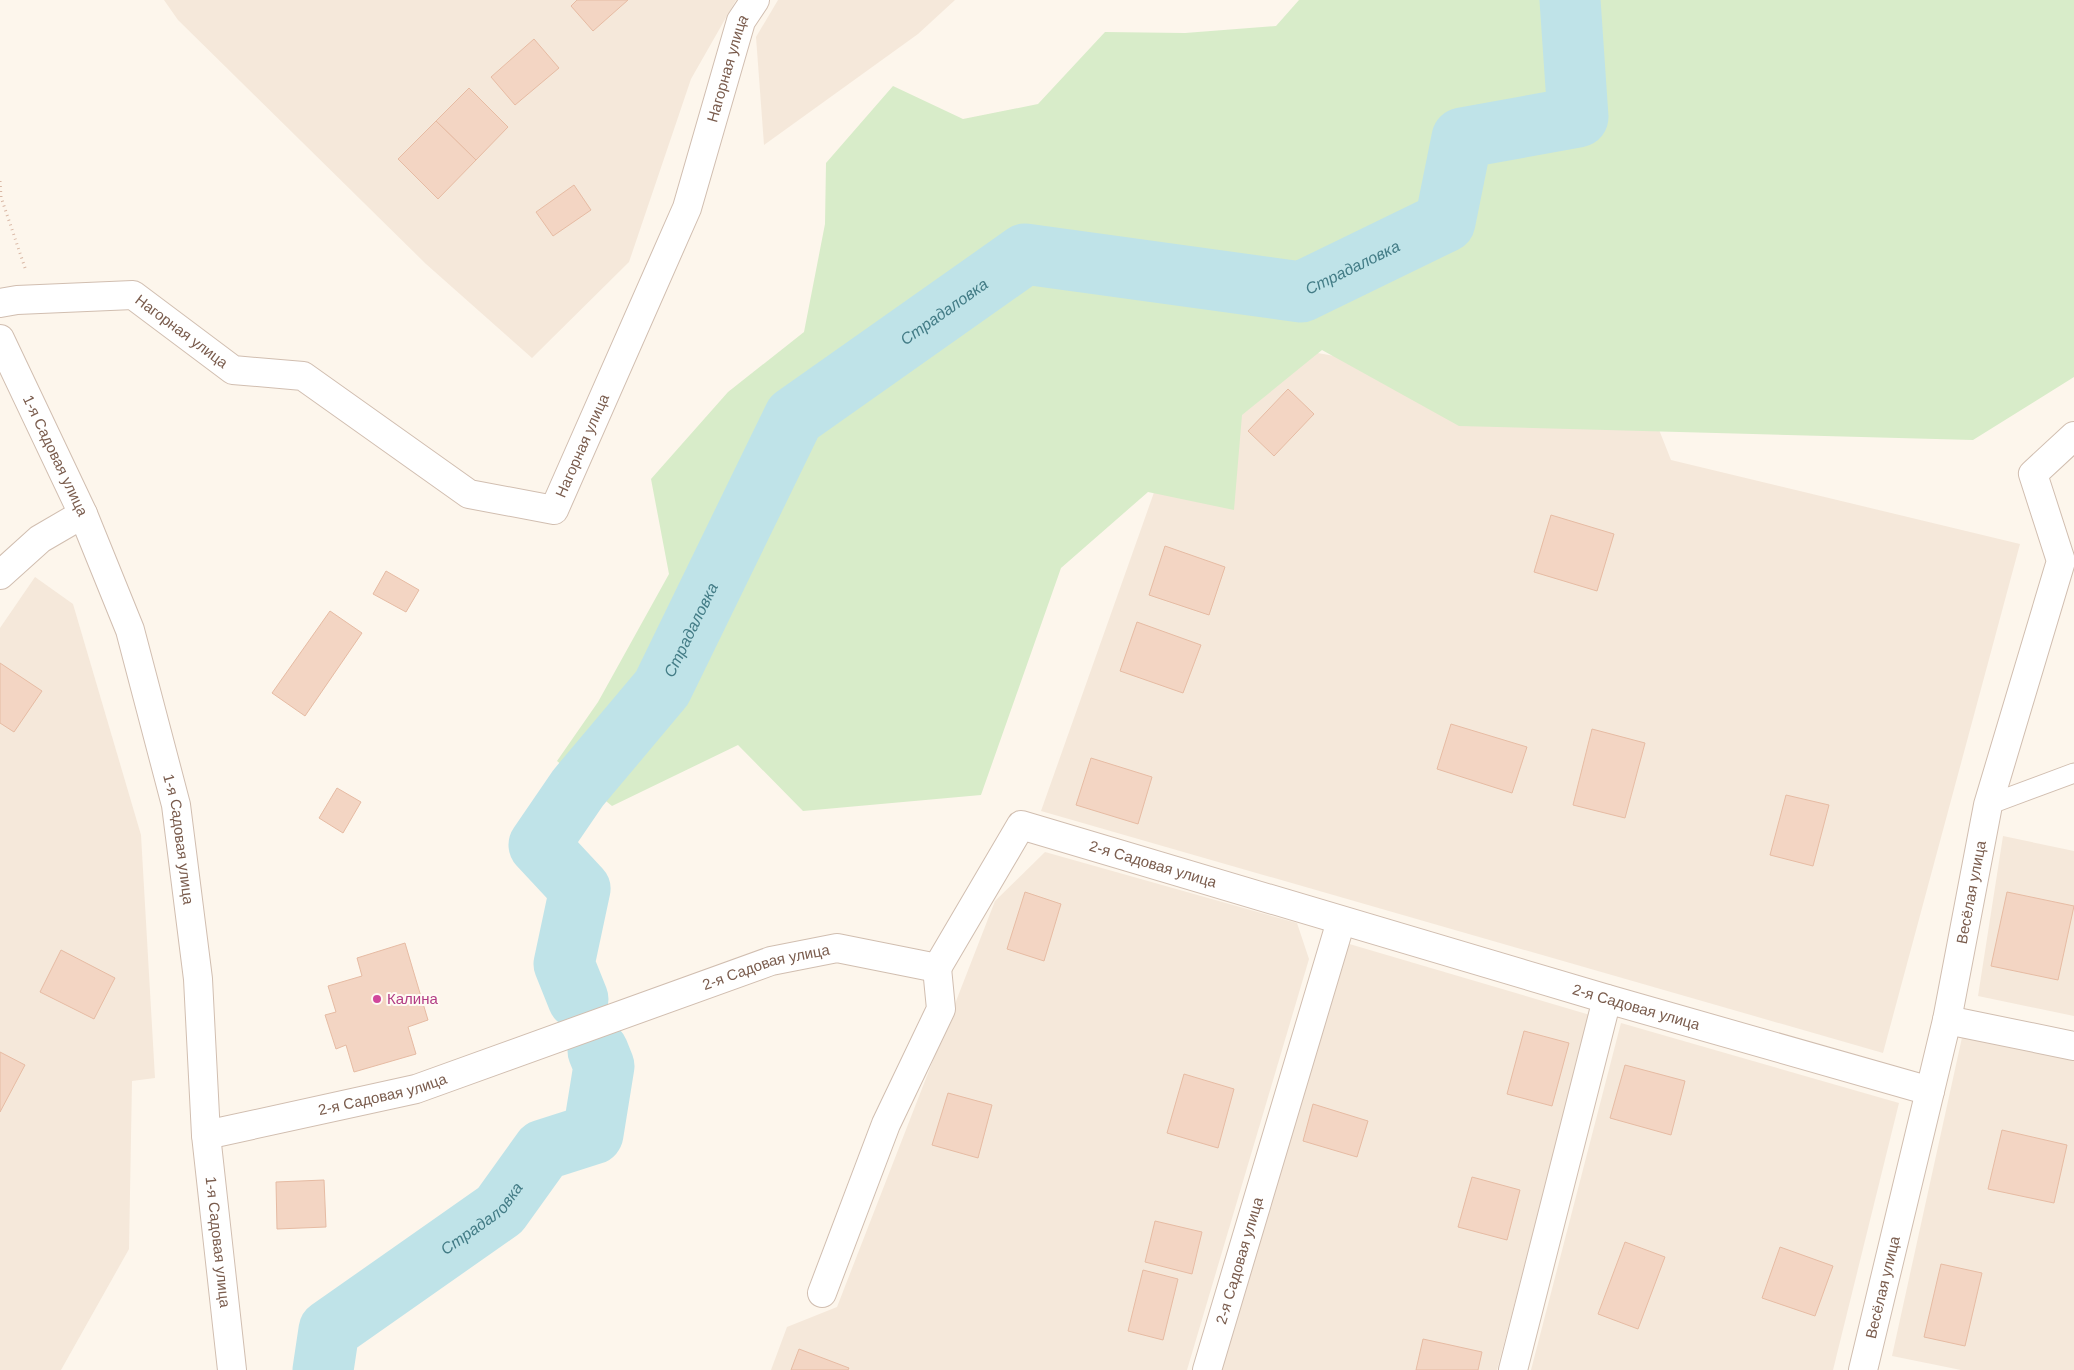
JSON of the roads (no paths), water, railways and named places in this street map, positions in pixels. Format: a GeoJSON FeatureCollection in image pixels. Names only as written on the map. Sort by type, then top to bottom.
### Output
{"type":"FeatureCollection","features":[{"type":"Feature","properties":{"kind":"street","name":"Нагорная улица"},"geometry":{"type":"LineString","coordinates":[[8,302],[132,295],[233,370],[303,376],[469,494],[554,510],[687,208],[742,21],[755,0]]}},
{"type":"Feature","properties":{"kind":"street","name":"1-я Садовая улица"},"geometry":{"type":"LineString","coordinates":[[0,339],[83,514],[130,630],[176,805],[198,979],[206,1135],[232,1370]]}},
{"type":"Feature","properties":{"kind":"street","name":"Весёлая улица"},"geometry":{"type":"LineString","coordinates":[[1863,1370],[1947,1020],[1988,805],[2061,561],[2033,474],[2074,436]]}},
{"type":"Feature","properties":{"kind":"street"},"geometry":{"type":"LineString","coordinates":[[0,575],[40,539],[83,514]]}},
{"type":"Feature","properties":{"kind":"street","name":"2-я Садовая улица"},"geometry":{"type":"LineString","coordinates":[[206,1135],[416,1089],[771,961],[837,948],[937,968],[1021,825],[1607,999],[1930,1091]]}},
{"type":"Feature","properties":{"kind":"street","name":"2-я Садовая улица"},"geometry":{"type":"LineString","coordinates":[[1207,1370],[1341,921]]}},
{"type":"Feature","properties":{"kind":"street"},"geometry":{"type":"LineString","coordinates":[[822,1293],[886,1124],[941,1009],[937,968]]}},
{"type":"Feature","properties":{"kind":"street"},"geometry":{"type":"LineString","coordinates":[[1513,1370],[1607,999]]}},
{"type":"Feature","properties":{"kind":"street"},"geometry":{"type":"LineString","coordinates":[[1947,1020],[2074,1046]]}},
{"type":"Feature","properties":{"kind":"lane"},"geometry":{"type":"LineString","coordinates":[[1988,805],[2074,773]]}},
{"type":"Feature","properties":{"kind":"waterway","name":"Страдаловка"},"geometry":{"type":"LineString","coordinates":[[578,999],[564,964],[580,889],[539,845],[578,788],[662,688],[794,417],[1025,254],[1301,292],[1445,222],[1462,138],[1578,117],[1570,0]]}},
{"type":"Feature","properties":{"kind":"waterway","name":"Страдаловка"},"geometry":{"type":"LineString","coordinates":[[323,1370],[329,1330],[500,1210],[543,1150],[593,1134],[604,1066],[598,1051]]}},
{"type":"Feature","properties":{"kind":"place","name":"Калина"},"geometry":{"type":"Point","coordinates":[377,999]}}]}
